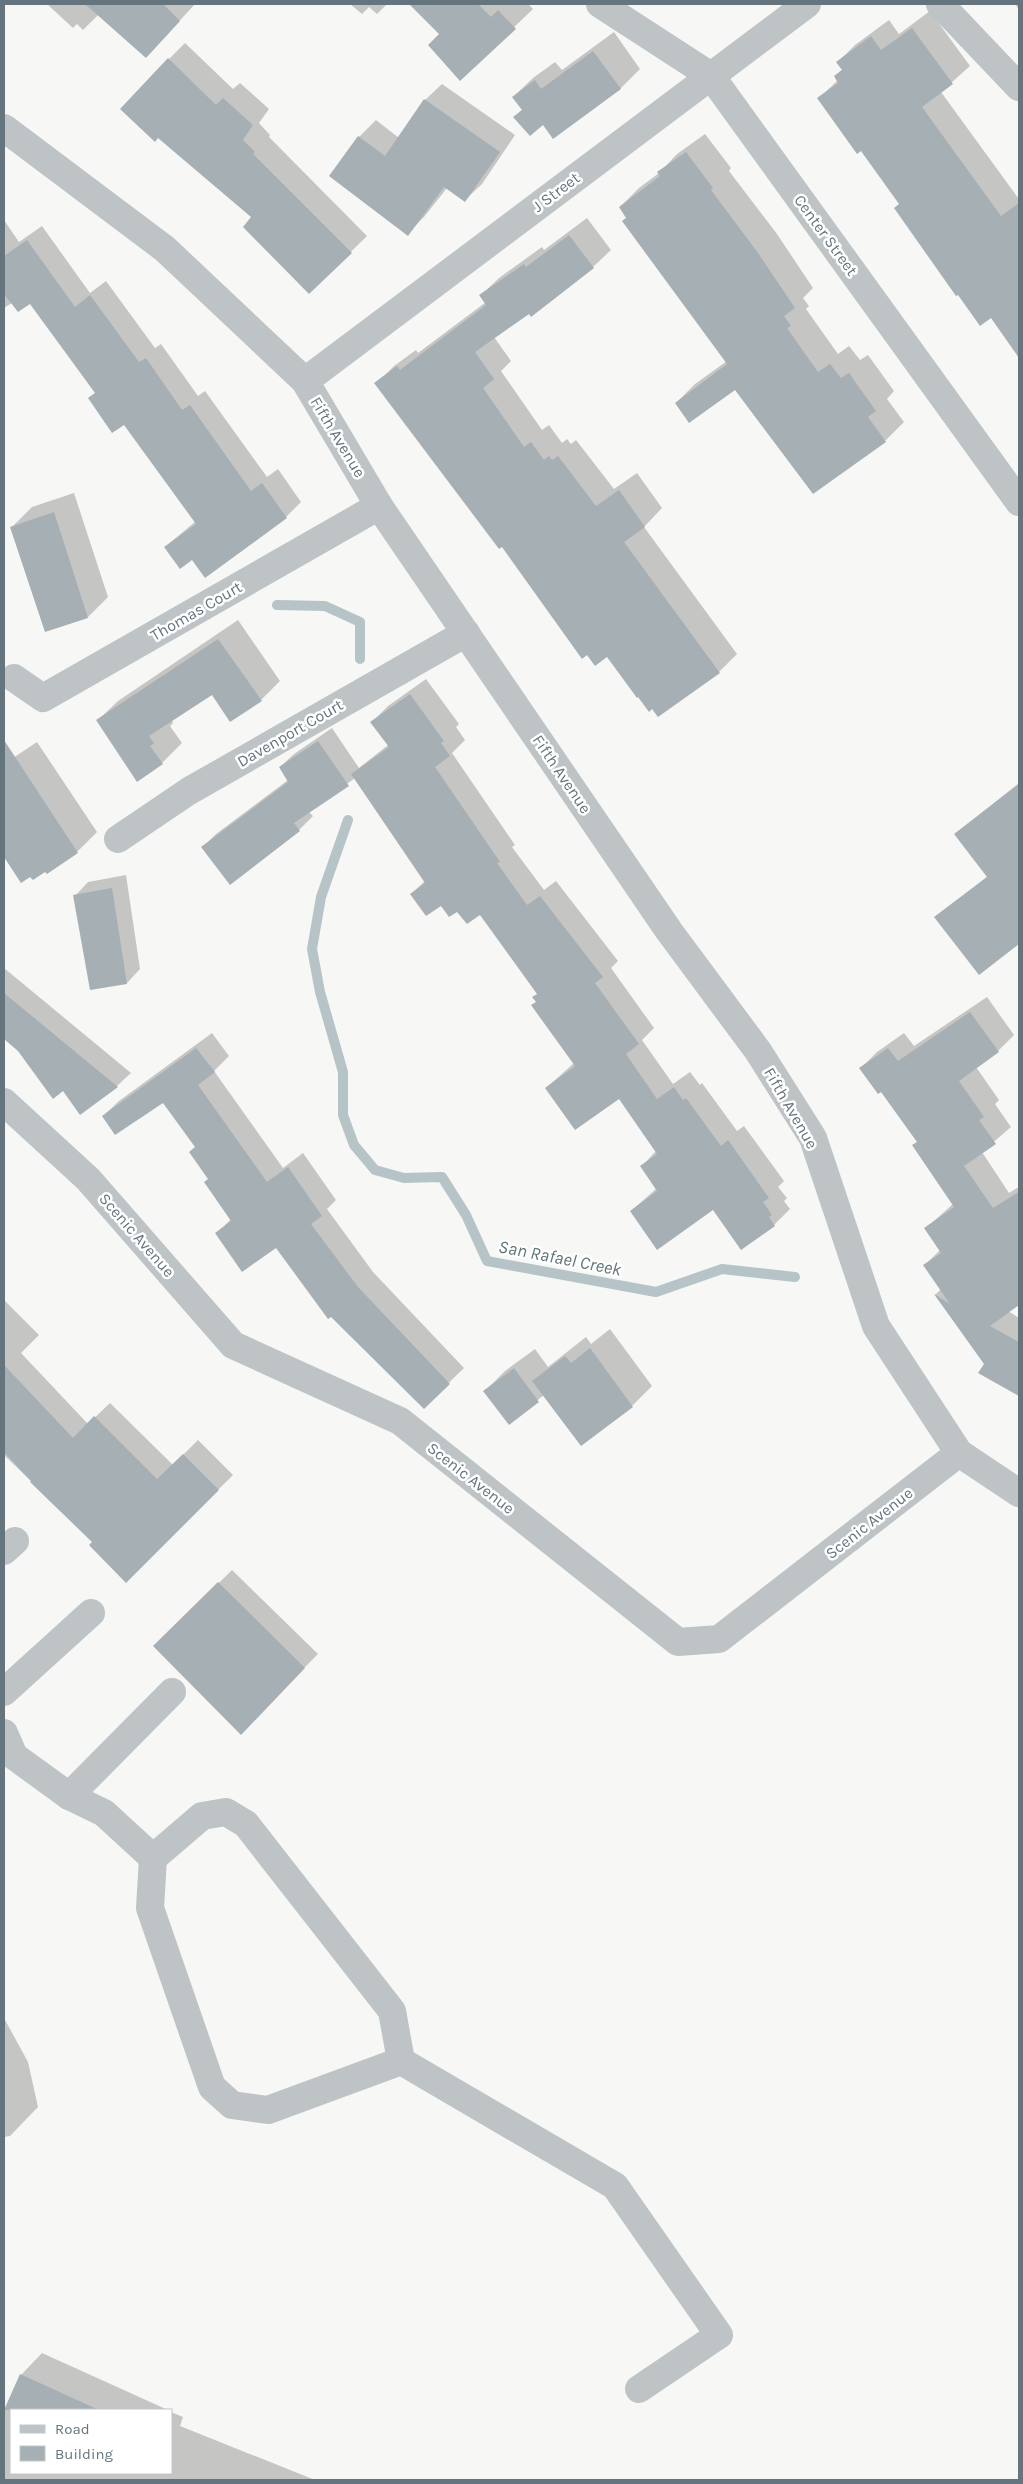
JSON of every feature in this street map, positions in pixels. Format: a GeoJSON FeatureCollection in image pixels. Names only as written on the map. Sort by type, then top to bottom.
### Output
{"type":"FeatureCollection","features":[{"type":"Feature","properties":{"kind":"street","name":"Center Street"},"geometry":{"type":"LineString","coordinates":[[600,4],[711,76],[1019,502]]}},
{"type":"Feature","properties":{"kind":"street","name":"J Street"},"geometry":{"type":"LineString","coordinates":[[305,381],[807,4]]}},
{"type":"Feature","properties":{"kind":"street"},"geometry":{"type":"LineString","coordinates":[[940,4],[1019,87]]}},
{"type":"Feature","properties":{"kind":"street","name":"Fifth Avenue"},"geometry":{"type":"LineString","coordinates":[[4,128],[165,249],[305,381],[379,506],[669,931],[758,1051],[813,1138],[876,1326],[959,1453],[1019,1493]]}},
{"type":"Feature","properties":{"kind":"street","name":"Thomas Court"},"geometry":{"type":"LineString","coordinates":[[14,678],[43,698],[379,506]]}},
{"type":"Feature","properties":{"kind":"street","name":"Davenport Court"},"geometry":{"type":"LineString","coordinates":[[118,839],[189,791],[466,632]]}},
{"type":"Feature","properties":{"kind":"street","name":"Scenic Avenue"},"geometry":{"type":"LineString","coordinates":[[4,1102],[88,1179],[233,1345],[400,1422],[678,1642],[719,1639],[959,1453]]}},
{"type":"Feature","properties":{"kind":"street"},"geometry":{"type":"LineString","coordinates":[[4,1692],[91,1613]]}},
{"type":"Feature","properties":{"kind":"street"},"geometry":{"type":"LineString","coordinates":[[69,1796],[172,1692]]}},
{"type":"Feature","properties":{"kind":"street"},"geometry":{"type":"LineString","coordinates":[[7,1752],[69,1796],[104,1813],[153,1858]]}},
{"type":"Feature","properties":{"kind":"street"},"geometry":{"type":"LineString","coordinates":[[401,2061],[268,2110],[232,2105],[212,2087],[150,1908],[153,1858],[202,1816],[226,1812],[246,1824],[392,2010],[401,2061],[615,2186],[719,2335],[639,2389]]}},
{"type":"Feature","properties":{"kind":"building"},"geometry":{"type":"Polygon","coordinates":[[[85,4],[163,4],[180,21],[146,58],[85,4]]]}},
{"type":"Feature","properties":{"kind":"building"},"geometry":{"type":"Polygon","coordinates":[[[409,4],[478,4],[491,17],[498,10],[516,29],[460,81],[428,45],[439,34],[409,4]]]}},
{"type":"Feature","properties":{"kind":"building"},"geometry":{"type":"Polygon","coordinates":[[[912,28],[953,84],[922,107],[1001,216],[1019,203],[1019,358],[991,318],[980,326],[958,295],[956,296],[894,208],[899,204],[861,151],[857,154],[817,98],[838,83],[834,76],[842,70],[836,62],[871,36],[881,50],[912,28]]]}},
{"type":"Feature","properties":{"kind":"building"},"geometry":{"type":"Polygon","coordinates":[[[593,51],[621,89],[553,139],[543,125],[530,136],[513,117],[522,110],[512,97],[535,80],[541,89],[593,51]]]}},
{"type":"Feature","properties":{"kind":"building"},"geometry":{"type":"Polygon","coordinates":[[[168,58],[216,105],[223,98],[253,125],[243,140],[255,152],[253,154],[352,253],[309,294],[243,227],[251,217],[158,138],[155,142],[120,109],[168,58]]]}},
{"type":"Feature","properties":{"kind":"building"},"geometry":{"type":"Polygon","coordinates":[[[424,99],[500,152],[465,202],[444,187],[408,236],[329,176],[358,136],[385,156],[424,99]]]}},
{"type":"Feature","properties":{"kind":"building"},"geometry":{"type":"Polygon","coordinates":[[[686,152],[713,188],[711,190],[758,253],[795,308],[784,316],[791,326],[787,328],[818,372],[830,364],[841,378],[849,373],[876,411],[868,417],[886,442],[813,494],[735,390],[689,423],[675,403],[727,364],[622,221],[626,218],[619,207],[660,176],[657,172],[686,152]]]}},
{"type":"Feature","properties":{"kind":"building"},"geometry":{"type":"Polygon","coordinates":[[[569,235],[594,268],[531,317],[529,314],[475,352],[494,379],[483,388],[524,447],[531,442],[544,460],[549,456],[552,460],[558,456],[596,506],[619,490],[645,527],[624,542],[720,673],[658,717],[652,709],[649,712],[637,698],[607,657],[595,666],[587,655],[582,659],[502,547],[499,549],[374,383],[397,366],[400,370],[486,305],[479,295],[524,264],[526,267],[569,235]]]}},
{"type":"Feature","properties":{"kind":"building"},"geometry":{"type":"Polygon","coordinates":[[[27,240],[75,307],[90,295],[139,362],[146,358],[182,410],[190,405],[251,491],[262,483],[287,518],[205,578],[192,560],[180,569],[164,547],[196,524],[124,425],[112,433],[88,398],[95,393],[30,304],[18,312],[4,294],[4,256],[27,240]]]}},
{"type":"Feature","properties":{"kind":"building"},"geometry":{"type":"Polygon","coordinates":[[[54,512],[88,618],[45,632],[10,527],[54,512]]]}},
{"type":"Feature","properties":{"kind":"building"},"geometry":{"type":"Polygon","coordinates":[[[218,639],[262,701],[230,722],[212,695],[149,736],[154,743],[150,746],[163,764],[137,782],[96,720],[218,639]]]}},
{"type":"Feature","properties":{"kind":"building"},"geometry":{"type":"Polygon","coordinates":[[[410,694],[444,741],[441,743],[450,756],[435,767],[500,862],[497,863],[527,905],[540,896],[603,977],[595,983],[639,1044],[626,1054],[657,1099],[674,1087],[683,1100],[686,1098],[721,1146],[728,1140],[769,1198],[763,1202],[772,1215],[769,1217],[775,1226],[741,1250],[713,1210],[657,1250],[630,1211],[657,1191],[640,1166],[657,1154],[619,1099],[575,1130],[545,1088],[575,1066],[531,1005],[536,1002],[532,997],[537,994],[480,915],[467,924],[457,912],[449,917],[441,906],[426,916],[410,894],[425,883],[351,774],[389,747],[370,722],[410,694]]]}},
{"type":"Feature","properties":{"kind":"building"},"geometry":{"type":"Polygon","coordinates":[[[4,740],[78,853],[47,874],[45,872],[33,880],[30,877],[21,883],[4,857],[4,740]]]}},
{"type":"Feature","properties":{"kind":"building"},"geometry":{"type":"Polygon","coordinates":[[[318,741],[349,786],[294,823],[300,831],[230,885],[201,847],[288,782],[279,767],[318,741]]]}},
{"type":"Feature","properties":{"kind":"building"},"geometry":{"type":"Polygon","coordinates":[[[1019,784],[1019,944],[979,975],[934,917],[987,877],[954,834],[1019,784]]]}},
{"type":"Feature","properties":{"kind":"building"},"geometry":{"type":"Polygon","coordinates":[[[112,888],[127,984],[90,990],[73,895],[112,888]]]}},
{"type":"Feature","properties":{"kind":"building"},"geometry":{"type":"Polygon","coordinates":[[[4,993],[118,1087],[80,1115],[63,1091],[53,1099],[18,1051],[4,1039],[4,993]]]}},
{"type":"Feature","properties":{"kind":"building"},"geometry":{"type":"Polygon","coordinates":[[[970,1012],[999,1052],[959,1081],[984,1117],[979,1120],[996,1144],[964,1166],[993,1208],[1019,1192],[1019,1305],[990,1326],[1019,1342],[1019,1396],[978,1373],[984,1364],[934,1294],[950,1304],[923,1265],[941,1253],[924,1228],[954,1207],[912,1145],[917,1142],[881,1092],[878,1094],[859,1068],[888,1048],[898,1061],[970,1012]]]}},
{"type":"Feature","properties":{"kind":"building"},"geometry":{"type":"Polygon","coordinates":[[[196,1048],[215,1072],[198,1085],[267,1182],[288,1167],[322,1216],[311,1224],[358,1287],[450,1384],[424,1409],[331,1317],[328,1319],[276,1248],[242,1272],[215,1233],[231,1221],[204,1182],[208,1179],[189,1152],[195,1147],[163,1103],[115,1135],[102,1116],[196,1048]]]}},
{"type":"Feature","properties":{"kind":"building"},"geometry":{"type":"Polygon","coordinates":[[[590,1348],[633,1407],[581,1446],[532,1381],[565,1356],[571,1363],[590,1348]]]}},
{"type":"Feature","properties":{"kind":"building"},"geometry":{"type":"Polygon","coordinates":[[[4,1365],[73,1438],[94,1416],[157,1479],[183,1454],[219,1490],[126,1583],[89,1545],[92,1542],[30,1482],[4,1452],[4,1365]]]}},
{"type":"Feature","properties":{"kind":"building"},"geometry":{"type":"Polygon","coordinates":[[[514,1368],[539,1402],[509,1425],[483,1391],[514,1368]]]}},
{"type":"Feature","properties":{"kind":"building"},"geometry":{"type":"Polygon","coordinates":[[[218,1582],[305,1668],[241,1735],[153,1646],[218,1582]]]}},
{"type":"Feature","properties":{"kind":"building"},"geometry":{"type":"Polygon","coordinates":[[[20,2374],[97,2409],[10,2409],[4,2410],[20,2374]]]}},
{"type":"Feature","properties":{"kind":"waterway","name":"San Rafael Creek"},"geometry":{"type":"LineString","coordinates":[[277,605],[325,606],[360,622],[360,659]]}},
{"type":"Feature","properties":{"kind":"waterway","name":"San Rafael Creek"},"geometry":{"type":"LineString","coordinates":[[348,820],[321,897],[312,949],[320,992],[343,1072],[343,1115],[354,1145],[375,1170],[404,1178],[442,1177],[466,1215],[487,1261],[656,1292],[722,1269],[795,1277]]}}]}
